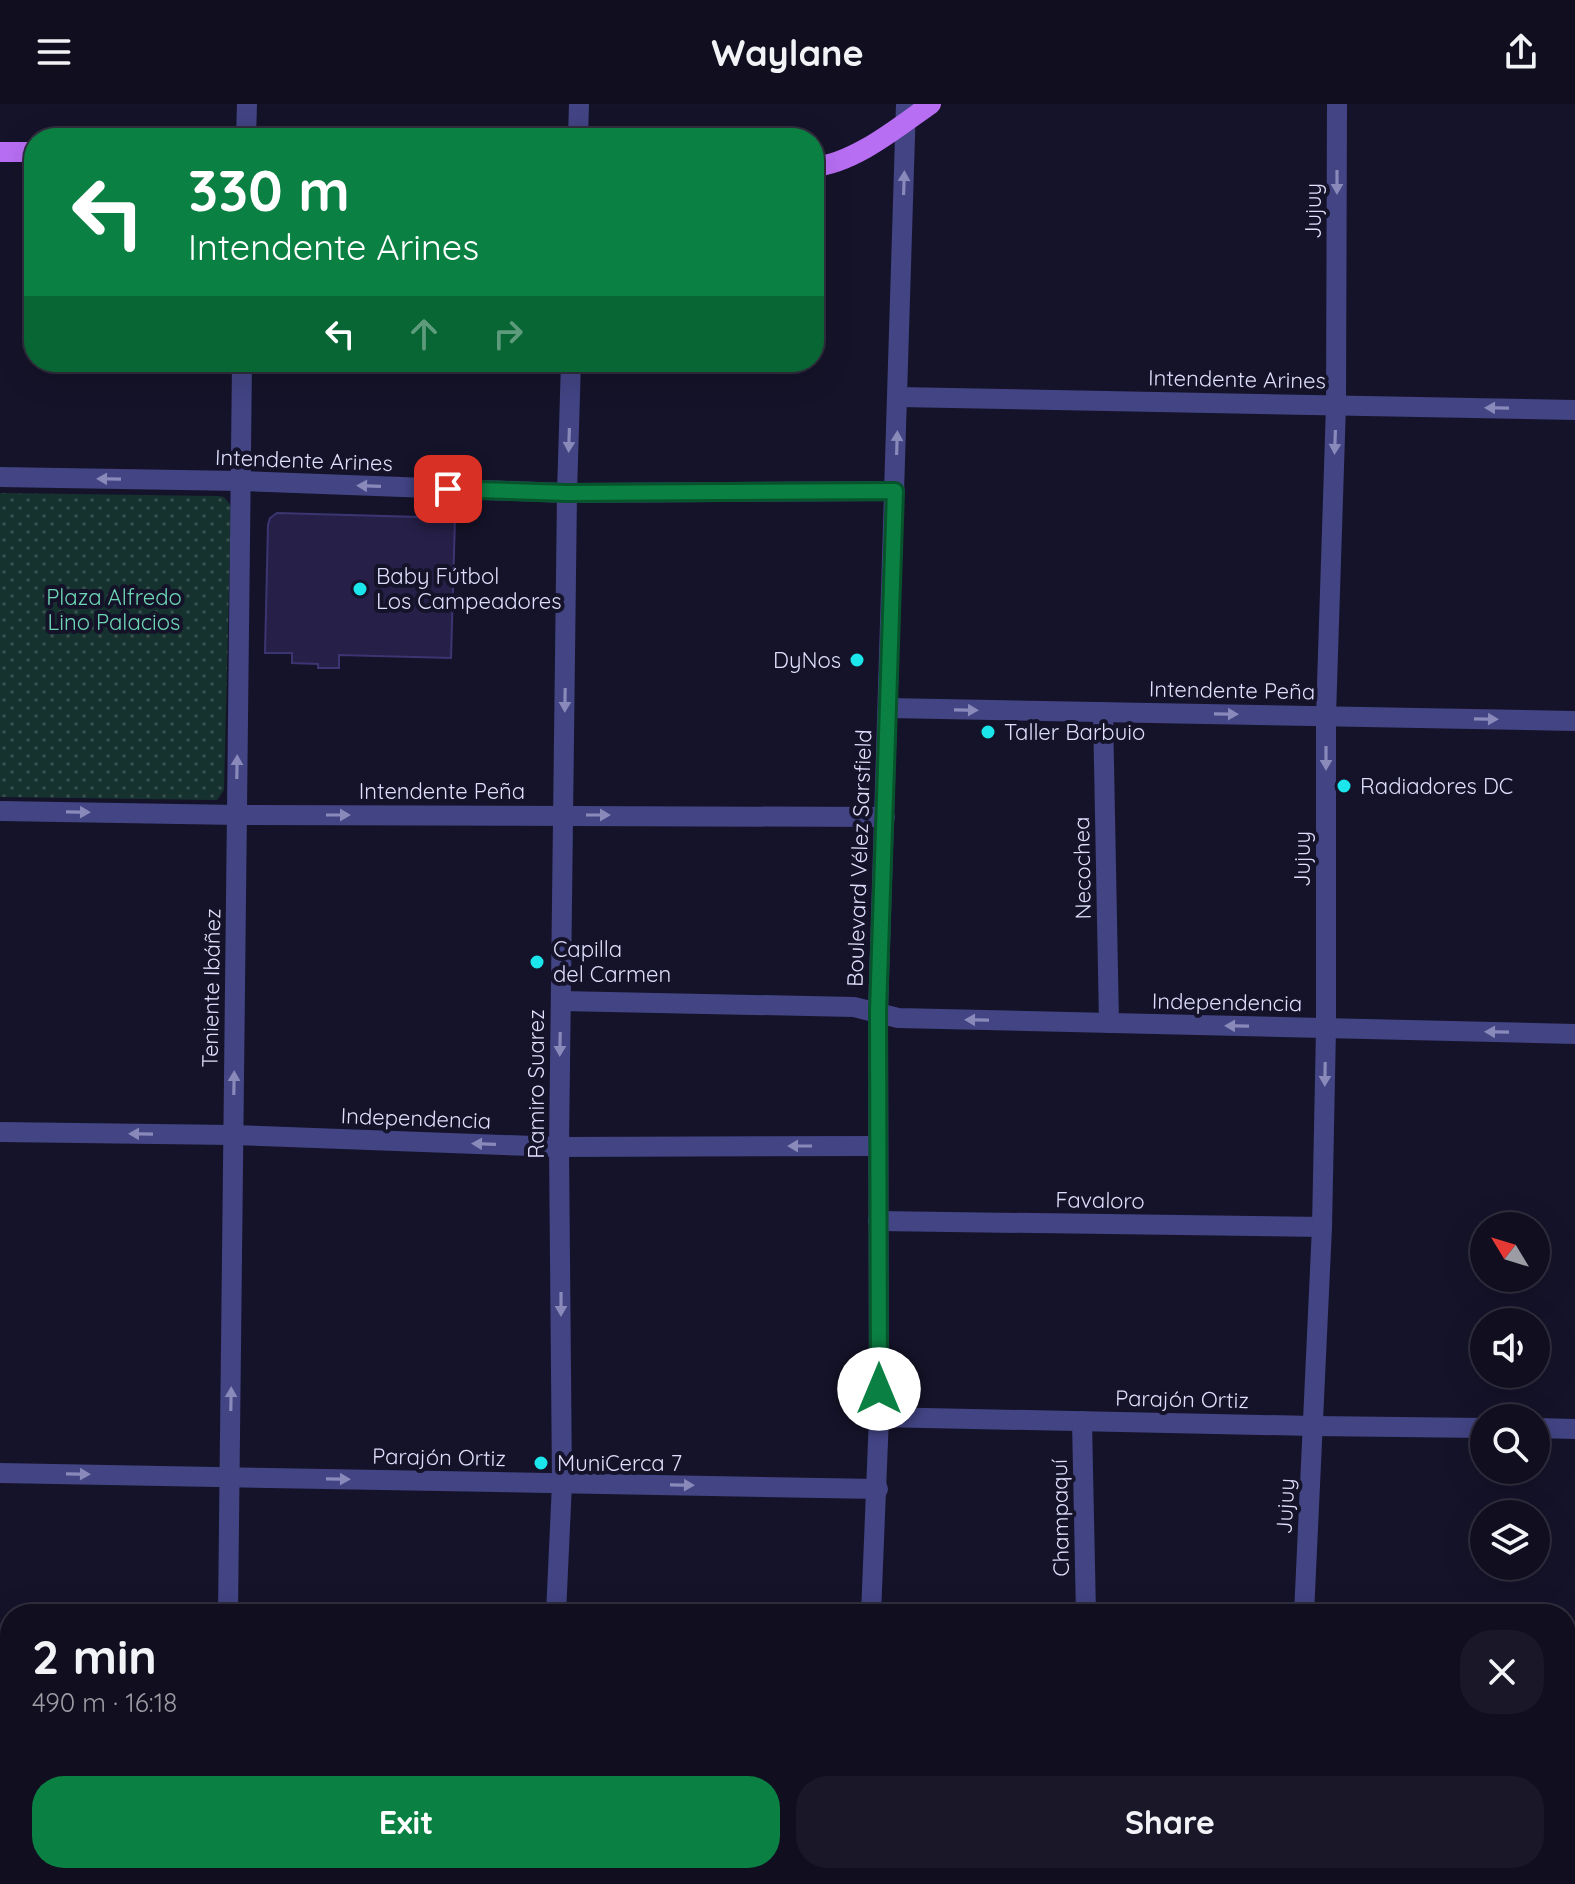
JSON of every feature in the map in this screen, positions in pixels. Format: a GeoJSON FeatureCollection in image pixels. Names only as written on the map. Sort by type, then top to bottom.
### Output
{"type":"FeatureCollection","features":[{"type":"Feature","properties":{"kind":"main road"},"geometry":{"type":"LineString","coordinates":[[824,166],[856,154],[906,113],[931,104]]}},
{"type":"Feature","properties":{"kind":"main road"},"geometry":{"type":"LineString","coordinates":[[0,152],[24,152]]}},
{"type":"Feature","properties":{"kind":"street"},"geometry":{"type":"LineString","coordinates":[[246,128],[247,104]]}},
{"type":"Feature","properties":{"kind":"street"},"geometry":{"type":"LineString","coordinates":[[578,128],[579,104]]}},
{"type":"Feature","properties":{"kind":"street","name":"Jujuy"},"geometry":{"type":"LineString","coordinates":[[1304,1604],[1322,1227],[1326,1028],[1326,716],[1336,405],[1337,104]]}},
{"type":"Feature","properties":{"kind":"street","name":"Boulevard Vélez Sarsfield"},"geometry":{"type":"LineString","coordinates":[[872,1604],[879,1417],[878,1012],[906,113]]}},
{"type":"Feature","properties":{"kind":"street","name":"Teniente Ibáñez"},"geometry":{"type":"LineString","coordinates":[[228,1604],[242,372]]}},
{"type":"Feature","properties":{"kind":"street","name":"Ramiro Suarez"},"geometry":{"type":"LineString","coordinates":[[556,1604],[562,1483],[559,1147],[571,372]]}},
{"type":"Feature","properties":{"kind":"street","name":"Intendente Arines"},"geometry":{"type":"LineString","coordinates":[[898,397],[1575,410]]}},
{"type":"Feature","properties":{"kind":"street","name":"Intendente Arines"},"geometry":{"type":"LineString","coordinates":[[0,477],[240,481],[567,493],[895,491]]}},
{"type":"Feature","properties":{"kind":"street","name":"Intendente Peña"},"geometry":{"type":"LineString","coordinates":[[888,708],[1575,721]]}},
{"type":"Feature","properties":{"kind":"street","name":"Necochea"},"geometry":{"type":"LineString","coordinates":[[1103,712],[1109,1023]]}},
{"type":"Feature","properties":{"kind":"street","name":"Intendente Peña"},"geometry":{"type":"LineString","coordinates":[[0,811],[885,817]]}},
{"type":"Feature","properties":{"kind":"street","name":"Independencia"},"geometry":{"type":"LineString","coordinates":[[561,1001],[854,1007],[898,1018],[1575,1034]]}},
{"type":"Feature","properties":{"kind":"street","name":"Independencia"},"geometry":{"type":"LineString","coordinates":[[0,1132],[233,1135],[559,1147],[878,1146]]}},
{"type":"Feature","properties":{"kind":"street","name":"Favaloro"},"geometry":{"type":"LineString","coordinates":[[878,1221],[1322,1227]]}},
{"type":"Feature","properties":{"kind":"street","name":"Parajón Ortiz"},"geometry":{"type":"LineString","coordinates":[[879,1417],[1470,1428]]}},
{"type":"Feature","properties":{"kind":"street","name":"Champaquí"},"geometry":{"type":"LineString","coordinates":[[1082,1421],[1086,1604]]}},
{"type":"Feature","properties":{"kind":"street"},"geometry":{"type":"LineString","coordinates":[[1550,1428],[1575,1429]]}},
{"type":"Feature","properties":{"kind":"street","name":"Parajón Ortiz"},"geometry":{"type":"LineString","coordinates":[[0,1473],[878,1489]]}},
{"type":"Feature","properties":{"kind":"green space","name":"Plaza Alfredo Lino Palacios"},"geometry":{"type":"Polygon","coordinates":[[[0,493],[218,496],[224,497],[231,506],[224,790],[217,800],[0,797],[0,493]]]}},
{"type":"Feature","properties":{"kind":"building","name":"Baby Fútbol Los Campeadores"},"geometry":{"type":"Polygon","coordinates":[[[277,513],[455,518],[451,658],[339,655],[339,668],[318,668],[318,664],[292,663],[292,653],[265,653],[268,525],[270,518],[277,513]]]}},
{"type":"Feature","properties":{"kind":"place","name":"Baby Fútbol Los Campeadores"},"geometry":{"type":"Point","coordinates":[360,589]}},
{"type":"Feature","properties":{"kind":"place","name":"DyNos"},"geometry":{"type":"Point","coordinates":[857,660]}},
{"type":"Feature","properties":{"kind":"place","name":"Taller Barbuio"},"geometry":{"type":"Point","coordinates":[988,732]}},
{"type":"Feature","properties":{"kind":"place","name":"Radiadores DC"},"geometry":{"type":"Point","coordinates":[1344,786]}},
{"type":"Feature","properties":{"kind":"place","name":"Capilla del Carmen"},"geometry":{"type":"Point","coordinates":[537,962]}},
{"type":"Feature","properties":{"kind":"place","name":"MuniCerca 7"},"geometry":{"type":"Point","coordinates":[541,1463]}},
{"type":"Feature","properties":{"kind":"route"},"geometry":{"type":"LineString","coordinates":[[448,489],[567,493],[895,491],[878,1012],[879,1389]]}}]}
